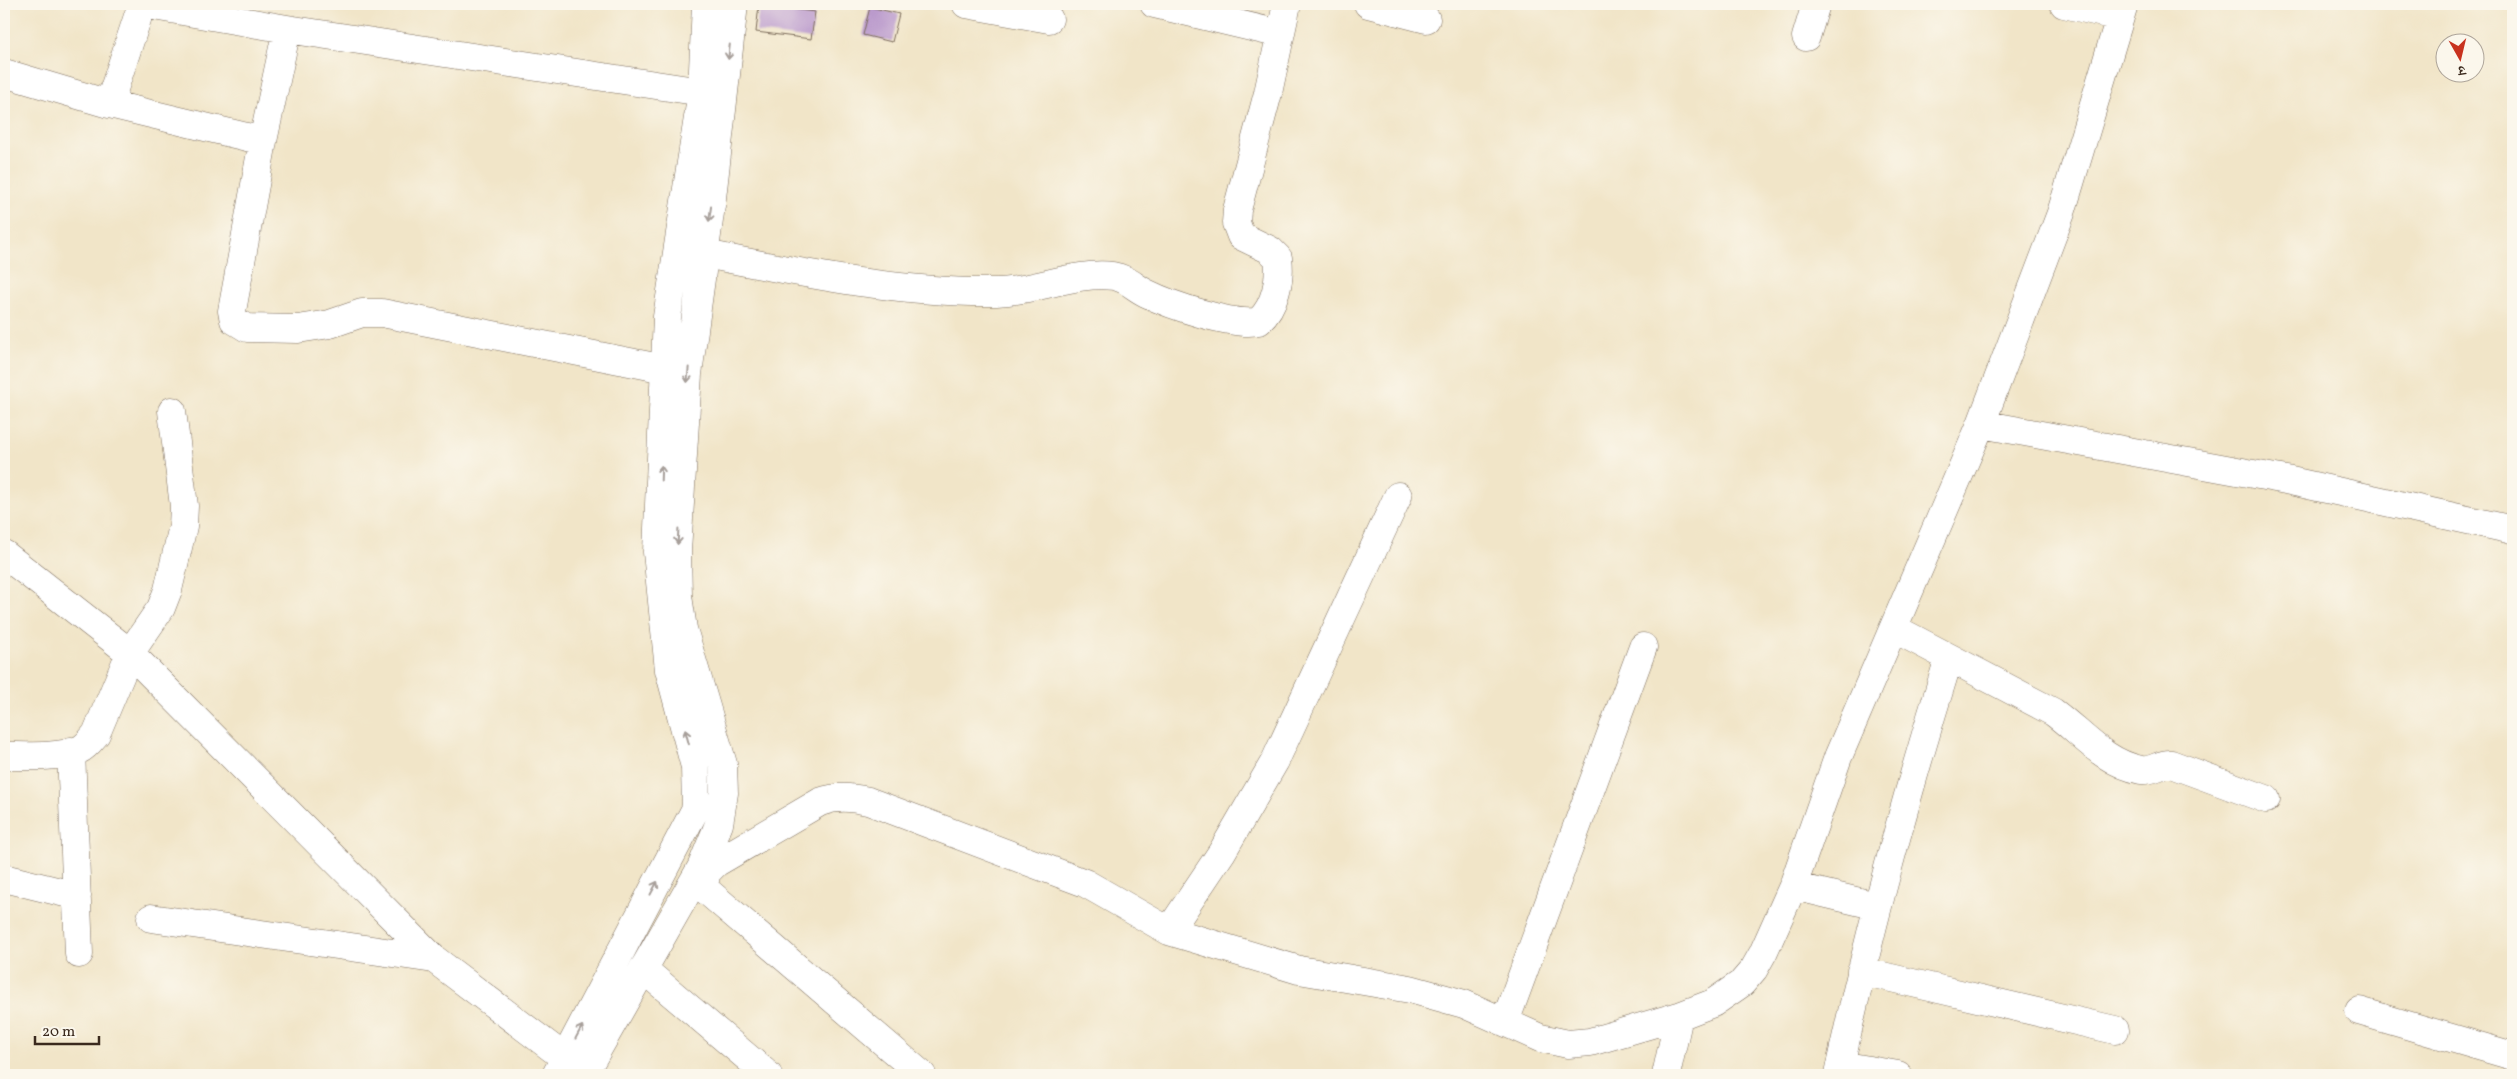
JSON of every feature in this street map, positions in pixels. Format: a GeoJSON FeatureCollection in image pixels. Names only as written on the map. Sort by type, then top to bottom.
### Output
{"type":"FeatureCollection","features":[{"type":"Feature","properties":{"kind":"street"},"geometry":{"type":"LineString","coordinates":[[109,104],[142,4],[702,92]]}},
{"type":"Feature","properties":{"kind":"street"},"geometry":{"type":"LineString","coordinates":[[568,1070],[696,808],[695,767],[668,670],[657,552],[667,317],[702,92],[706,4]]}},
{"type":"Feature","properties":{"kind":"street"},"geometry":{"type":"LineString","coordinates":[[568,1070],[643,970],[701,868],[719,824],[724,793],[723,764],[683,629],[678,596],[678,551],[688,374],[734,4]]}},
{"type":"Feature","properties":{"kind":"street"},"geometry":{"type":"LineString","coordinates":[[966,4],[1049,20]]}},
{"type":"Feature","properties":{"kind":"street"},"geometry":{"type":"LineString","coordinates":[[1154,4],[1280,34]]}},
{"type":"Feature","properties":{"kind":"street"},"geometry":{"type":"LineString","coordinates":[[704,254],[840,280],[912,288],[996,292],[1026,290],[1094,275],[1114,276],[1129,280],[1144,292],[1172,305],[1241,322],[1259,321],[1271,308],[1276,287],[1278,258],[1270,250],[1241,236],[1236,223],[1237,210],[1268,93],[1287,4]]}},
{"type":"Feature","properties":{"kind":"street"},"geometry":{"type":"LineString","coordinates":[[1368,4],[1426,19]]}},
{"type":"Feature","properties":{"kind":"street"},"geometry":{"type":"LineString","coordinates":[[1806,37],[1816,4]]}},
{"type":"Feature","properties":{"kind":"street"},"geometry":{"type":"LineString","coordinates":[[922,1075],[707,891],[704,884],[707,872],[716,863],[820,802],[835,797],[851,797],[868,801],[1085,883],[1169,931],[1299,970],[1410,989],[1464,1004],[1540,1038],[1568,1044],[1590,1042],[1679,1016],[1713,1003],[1742,983],[1754,969],[1792,886],[1838,757],[1895,629],[1981,424],[2062,213],[2122,10],[2064,4]]}},
{"type":"Feature","properties":{"kind":"street"},"geometry":{"type":"LineString","coordinates":[[287,28],[263,141],[232,311],[234,320],[240,326],[247,328],[298,329],[330,324],[362,314],[382,313],[665,369]]}},
{"type":"Feature","properties":{"kind":"street"},"geometry":{"type":"LineString","coordinates":[[4,73],[109,104],[263,141]]}},
{"type":"Feature","properties":{"kind":"street"},"geometry":{"type":"LineString","coordinates":[[4,756],[39,756],[79,750],[88,744],[96,734],[130,653],[162,608],[183,526],[183,489],[172,411]]}},
{"type":"Feature","properties":{"kind":"street"},"geometry":{"type":"LineString","coordinates":[[1981,424],[2286,480],[2513,530]]}},
{"type":"Feature","properties":{"kind":"street"},"geometry":{"type":"LineString","coordinates":[[1169,931],[1222,852],[1275,761],[1398,496]]}},
{"type":"Feature","properties":{"kind":"street"},"geometry":{"type":"LineString","coordinates":[[4,554],[130,653],[434,959],[568,1070]]}},
{"type":"Feature","properties":{"kind":"street"},"geometry":{"type":"LineString","coordinates":[[1895,629],[2053,712],[2072,726],[2092,747],[2126,765],[2148,770],[2164,763],[2171,764],[2266,799]]}},
{"type":"Feature","properties":{"kind":"street"},"geometry":{"type":"LineString","coordinates":[[1505,1022],[1643,647]]}},
{"type":"Feature","properties":{"kind":"street"},"geometry":{"type":"LineString","coordinates":[[1898,1075],[1839,1070],[1877,906],[1911,780],[1949,658]]}},
{"type":"Feature","properties":{"kind":"street"},"geometry":{"type":"LineString","coordinates":[[71,751],[79,954]]}},
{"type":"Feature","properties":{"kind":"street"},"geometry":{"type":"LineString","coordinates":[[4,878],[77,896]]}},
{"type":"Feature","properties":{"kind":"street"},"geometry":{"type":"LineString","coordinates":[[1792,886],[1877,906]]}},
{"type":"Feature","properties":{"kind":"street"},"geometry":{"type":"LineString","coordinates":[[152,918],[434,959]]}},
{"type":"Feature","properties":{"kind":"street"},"geometry":{"type":"LineString","coordinates":[[643,970],[768,1075]]}},
{"type":"Feature","properties":{"kind":"street"},"geometry":{"type":"LineString","coordinates":[[1861,971],[2114,1030]]}},
{"type":"Feature","properties":{"kind":"street"},"geometry":{"type":"LineString","coordinates":[[2358,1011],[2513,1056]]}},
{"type":"Feature","properties":{"kind":"street"},"geometry":{"type":"LineString","coordinates":[[1666,1075],[1679,1016]]}},
{"type":"Feature","properties":{"kind":"building"},"geometry":{"type":"Polygon","coordinates":[[[759,5],[815,12],[811,39],[756,32],[759,5]]]}},
{"type":"Feature","properties":{"kind":"building"},"geometry":{"type":"Polygon","coordinates":[[[870,7],[899,14],[892,42],[863,35],[870,7]]]}}]}
